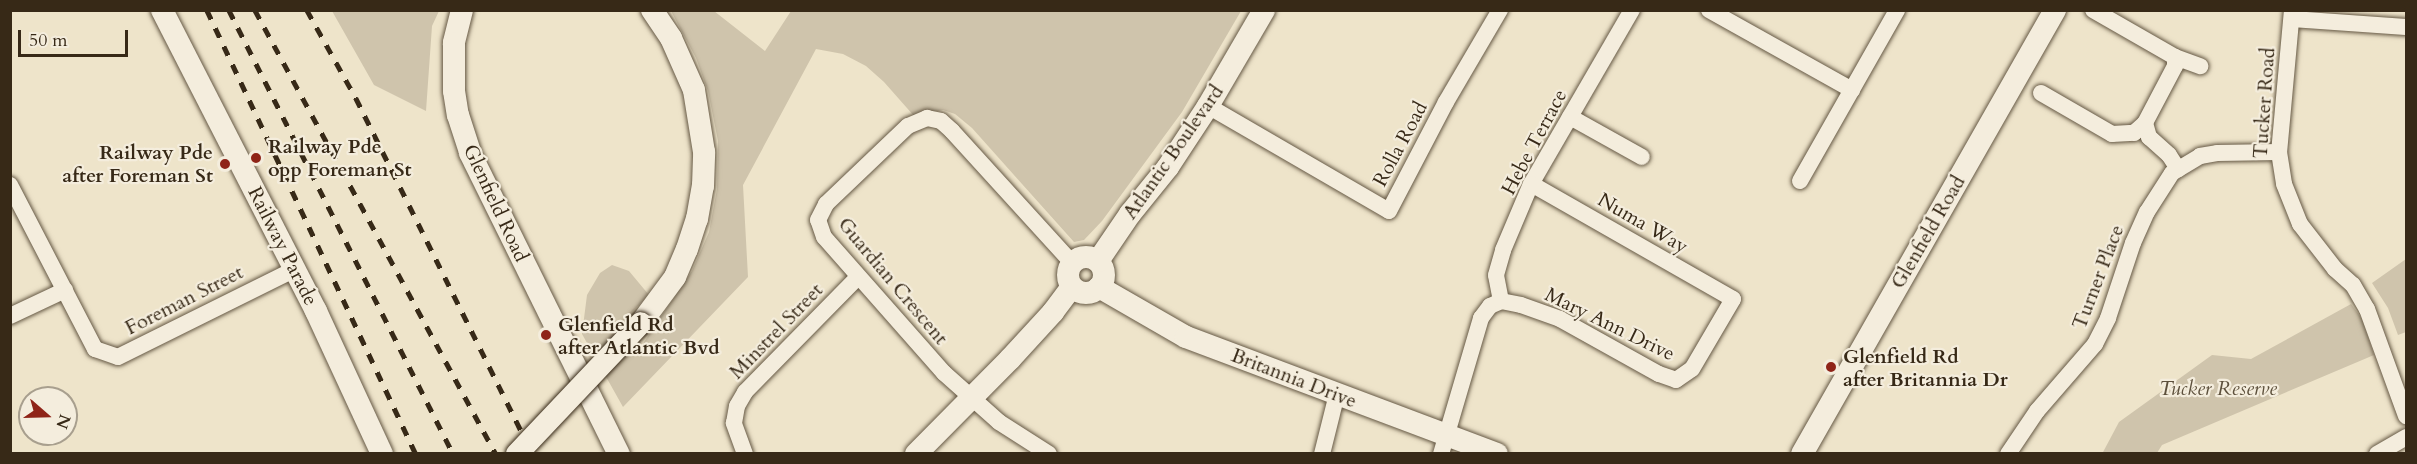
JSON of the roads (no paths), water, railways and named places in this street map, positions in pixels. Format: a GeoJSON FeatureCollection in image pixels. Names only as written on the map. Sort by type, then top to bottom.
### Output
{"type":"FeatureCollection","features":[{"type":"Feature","properties":{"kind":"street","name":"Railway Parade"},"geometry":{"type":"LineString","coordinates":[[162,10],[295,269],[381,453]]}},
{"type":"Feature","properties":{"kind":"street","name":"Glenfield Road"},"geometry":{"type":"LineString","coordinates":[[462,10],[454,43],[454,91],[458,115],[470,153],[619,453]]}},
{"type":"Feature","properties":{"kind":"street"},"geometry":{"type":"LineString","coordinates":[[517,453],[642,323],[675,277],[697,219],[703,186],[704,152],[694,90],[671,38],[652,10]]}},
{"type":"Feature","properties":{"kind":"street","name":"Atlantic Boulevard"},"geometry":{"type":"LineString","coordinates":[[1098,261],[1168,167],[1209,106],[1264,10]]}},
{"type":"Feature","properties":{"kind":"street","name":"Rolla Road"},"geometry":{"type":"LineString","coordinates":[[1209,106],[1389,211],[1446,102],[1500,10]]}},
{"type":"Feature","properties":{"kind":"street","name":"Hebe Terrace"},"geometry":{"type":"LineString","coordinates":[[1501,300],[1496,275],[1503,250],[1531,184],[1632,10]]}},
{"type":"Feature","properties":{"kind":"street"},"geometry":{"type":"LineString","coordinates":[[1709,10],[1852,90]]}},
{"type":"Feature","properties":{"kind":"street"},"geometry":{"type":"LineString","coordinates":[[1800,181],[1898,10]]}},
{"type":"Feature","properties":{"kind":"street","name":"Glenfield Road"},"geometry":{"type":"LineString","coordinates":[[1802,453],[2055,10]]}},
{"type":"Feature","properties":{"kind":"street"},"geometry":{"type":"LineString","coordinates":[[2093,10],[2175,57],[2200,66]]}},
{"type":"Feature","properties":{"kind":"street"},"geometry":{"type":"LineString","coordinates":[[2292,15],[2406,27]]}},
{"type":"Feature","properties":{"kind":"street","name":"Tucker Road"},"geometry":{"type":"LineString","coordinates":[[2292,15],[2279,152],[2290,203],[2300,224],[2336,269],[2353,285],[2367,309],[2406,416]]}},
{"type":"Feature","properties":{"kind":"street"},"geometry":{"type":"LineString","coordinates":[[2041,93],[2112,134],[2134,132],[2145,123],[2175,66],[2175,57]]}},
{"type":"Feature","properties":{"kind":"street"},"geometry":{"type":"LineString","coordinates":[[1570,117],[1642,158]]}},
{"type":"Feature","properties":{"kind":"street","name":"Guardian Crescent"},"geometry":{"type":"LineString","coordinates":[[1049,453],[999,422],[921,349],[819,229],[821,211],[908,126],[927,118],[941,121],[952,131],[1072,263]]}},
{"type":"Feature","properties":{"kind":"street"},"geometry":{"type":"LineString","coordinates":[[2145,123],[2150,137],[2169,155],[2178,169]]}},
{"type":"Feature","properties":{"kind":"street","name":"Turner Place"},"geometry":{"type":"LineString","coordinates":[[2008,453],[2037,411],[2095,344],[2108,318],[2133,243],[2147,212],[2162,187],[2178,169],[2200,156],[2217,153],[2279,152]]}},
{"type":"Feature","properties":{"kind":"street","name":"Numa Way"},"geometry":{"type":"LineString","coordinates":[[1531,184],[1733,299]]}},
{"type":"Feature","properties":{"kind":"street","name":"Foreman Street"},"geometry":{"type":"LineString","coordinates":[[10,185],[95,349],[118,357],[295,269]]}},
{"type":"Feature","properties":{"kind":"street"},"geometry":{"type":"LineString","coordinates":[[1084,256],[1098,261],[1104,274],[1099,287],[1085,293],[1072,287],[1067,275],[1072,263],[1084,256]]}},
{"type":"Feature","properties":{"kind":"street","name":"Minstrel Street"},"geometry":{"type":"LineString","coordinates":[[745,453],[734,423],[737,406],[746,392],[858,277]]}},
{"type":"Feature","properties":{"kind":"street"},"geometry":{"type":"LineString","coordinates":[[916,453],[972,398],[1053,312],[1072,287]]}},
{"type":"Feature","properties":{"kind":"street","name":"Britannia Drive"},"geometry":{"type":"LineString","coordinates":[[1099,287],[1186,337],[1337,394],[1444,444],[1497,453]]}},
{"type":"Feature","properties":{"kind":"street"},"geometry":{"type":"LineString","coordinates":[[10,316],[65,290]]}},
{"type":"Feature","properties":{"kind":"street","name":"Mary Ann Drive"},"geometry":{"type":"LineString","coordinates":[[1501,300],[1560,319],[1659,374],[1676,380],[1692,369],[1733,299]]}},
{"type":"Feature","properties":{"kind":"street"},"geometry":{"type":"LineString","coordinates":[[1444,444],[1481,318],[1490,306],[1501,300]]}},
{"type":"Feature","properties":{"kind":"street"},"geometry":{"type":"LineString","coordinates":[[1322,453],[1337,394]]}},
{"type":"Feature","properties":{"kind":"street"},"geometry":{"type":"LineString","coordinates":[[2377,453],[2406,437]]}},
{"type":"Feature","properties":{"kind":"railway"},"geometry":{"type":"LineString","coordinates":[[207,10],[416,454]]}},
{"type":"Feature","properties":{"kind":"railway"},"geometry":{"type":"LineString","coordinates":[[229,10],[453,454]]}},
{"type":"Feature","properties":{"kind":"railway"},"geometry":{"type":"LineString","coordinates":[[255,10],[496,454]]}},
{"type":"Feature","properties":{"kind":"railway"},"geometry":{"type":"LineString","coordinates":[[307,10],[356,98],[533,454]]}},
{"type":"Feature","properties":{"kind":"place","name":"Railway Pde opp Foreman St"},"geometry":{"type":"Point","coordinates":[256,158]}},
{"type":"Feature","properties":{"kind":"place","name":"Railway Pde after Foreman St"},"geometry":{"type":"Point","coordinates":[225,164]}},
{"type":"Feature","properties":{"kind":"place","name":"Glenfield Rd after Atlantic Bvd"},"geometry":{"type":"Point","coordinates":[546,335]}},
{"type":"Feature","properties":{"kind":"place","name":"Glenfield Rd after Britannia Dr"},"geometry":{"type":"Point","coordinates":[1831,367]}},
{"type":"Feature","properties":{"kind":"park label","name":"Tucker Reserve"},"geometry":{"type":"Point","coordinates":[2218,388]}}]}
